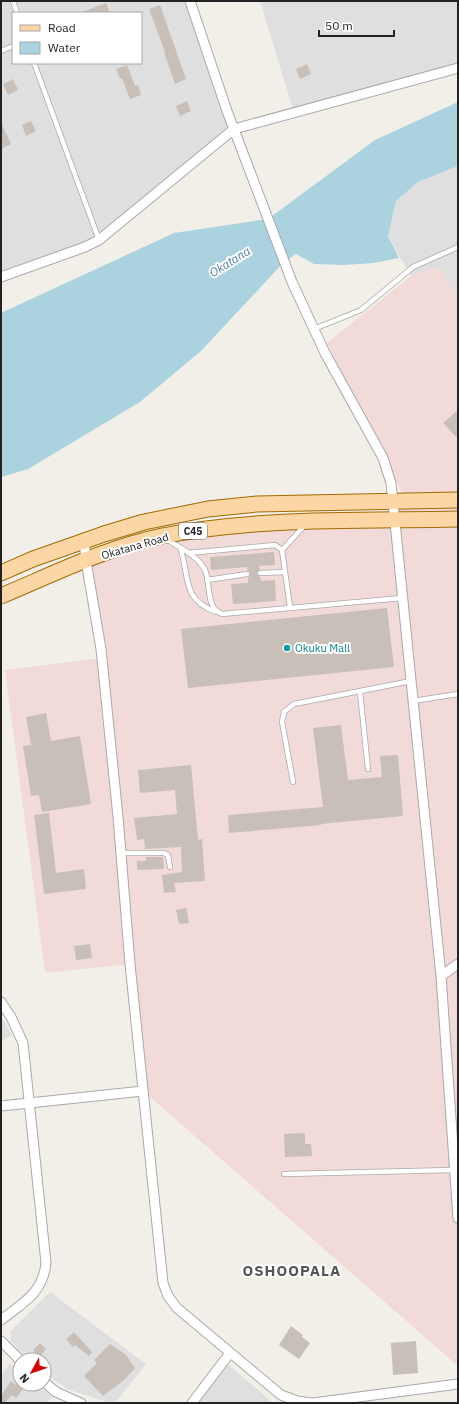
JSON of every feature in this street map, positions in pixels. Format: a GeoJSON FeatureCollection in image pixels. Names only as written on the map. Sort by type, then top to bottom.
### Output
{"type":"FeatureCollection","features":[{"type":"Feature","properties":{"kind":"main road","name":"C45"},"geometry":{"type":"LineString","coordinates":[[392,502],[458,500]]}},
{"type":"Feature","properties":{"kind":"main road","name":"Okatana Road"},"geometry":{"type":"LineString","coordinates":[[1,573],[84,540],[144,522],[208,508],[257,504],[392,502]]}},
{"type":"Feature","properties":{"kind":"main road","name":"C45"},"geometry":{"type":"LineString","coordinates":[[396,520],[458,519]]}},
{"type":"Feature","properties":{"kind":"main road","name":"Okatana Road"},"geometry":{"type":"LineString","coordinates":[[1,596],[86,561],[162,536],[242,524],[310,520],[396,520]]}},
{"type":"Feature","properties":{"kind":"street"},"geometry":{"type":"LineString","coordinates":[[190,1],[234,129],[292,282],[314,329],[383,458],[391,483],[392,502],[396,520],[402,598],[441,976],[458,1218]]}},
{"type":"Feature","properties":{"kind":"street"},"geometry":{"type":"LineString","coordinates":[[1,277],[85,247],[98,240],[234,129],[458,68]]}},
{"type":"Feature","properties":{"kind":"street"},"geometry":{"type":"LineString","coordinates":[[84,540],[86,561],[101,649],[143,1091],[163,1283],[168,1296],[177,1308],[230,1353],[282,1395],[297,1401],[313,1403],[458,1384]]}},
{"type":"Feature","properties":{"kind":"street"},"geometry":{"type":"LineString","coordinates":[[441,976],[458,964]]}},
{"type":"Feature","properties":{"kind":"street"},"geometry":{"type":"LineString","coordinates":[[1,1002],[23,1043],[28,1103],[46,1249],[45,1276],[40,1286],[33,1294],[1,1320]]}},
{"type":"Feature","properties":{"kind":"street"},"geometry":{"type":"LineString","coordinates":[[1,1106],[143,1091]]}},
{"type":"Feature","properties":{"kind":"street"},"geometry":{"type":"LineString","coordinates":[[1,1341],[12,1352]]}},
{"type":"Feature","properties":{"kind":"street"},"geometry":{"type":"LineString","coordinates":[[192,1403],[230,1353]]}},
{"type":"Feature","properties":{"kind":"street"},"geometry":{"type":"LineString","coordinates":[[52,1389],[56,1392],[81,1403]]}},
{"type":"Feature","properties":{"kind":"lane"},"geometry":{"type":"LineString","coordinates":[[13,1],[17,12]]}},
{"type":"Feature","properties":{"kind":"lane"},"geometry":{"type":"LineString","coordinates":[[1,51],[12,46]]}},
{"type":"Feature","properties":{"kind":"lane"},"geometry":{"type":"LineString","coordinates":[[34,64],[98,240]]}},
{"type":"Feature","properties":{"kind":"lane"},"geometry":{"type":"LineString","coordinates":[[314,329],[361,310],[413,267],[458,247]]}},
{"type":"Feature","properties":{"kind":"lane"},"geometry":{"type":"LineString","coordinates":[[282,550],[310,520]]}},
{"type":"Feature","properties":{"kind":"lane"},"geometry":{"type":"LineString","coordinates":[[162,536],[188,553],[205,570],[213,606],[216,612]]}},
{"type":"Feature","properties":{"kind":"lane"},"geometry":{"type":"LineString","coordinates":[[188,553],[275,545],[282,550],[290,607]]}},
{"type":"Feature","properties":{"kind":"lane"},"geometry":{"type":"LineString","coordinates":[[180,547],[190,592],[203,607],[222,614],[402,598]]}},
{"type":"Feature","properties":{"kind":"lane"},"geometry":{"type":"LineString","coordinates":[[260,573],[285,572]]}},
{"type":"Feature","properties":{"kind":"lane"},"geometry":{"type":"LineString","coordinates":[[207,580],[247,574]]}},
{"type":"Feature","properties":{"kind":"lane"},"geometry":{"type":"LineString","coordinates":[[293,782],[282,722],[284,712],[294,704],[411,681]]}},
{"type":"Feature","properties":{"kind":"lane"},"geometry":{"type":"LineString","coordinates":[[360,692],[368,769]]}},
{"type":"Feature","properties":{"kind":"lane"},"geometry":{"type":"LineString","coordinates":[[413,701],[458,694]]}},
{"type":"Feature","properties":{"kind":"lane"},"geometry":{"type":"LineString","coordinates":[[121,852],[164,853],[168,855],[170,867]]}},
{"type":"Feature","properties":{"kind":"lane"},"geometry":{"type":"LineString","coordinates":[[284,1174],[454,1170]]}},
{"type":"Feature","properties":{"kind":"shaded area"},"geometry":{"type":"Polygon","coordinates":[[[1,1],[190,1],[234,129],[99,240],[1,277],[1,1]]]}},
{"type":"Feature","properties":{"kind":"shaded area"},"geometry":{"type":"Polygon","coordinates":[[[260,1],[458,1],[458,68],[294,113],[260,1]]]}},
{"type":"Feature","properties":{"kind":"shaded area"},"geometry":{"type":"Polygon","coordinates":[[[458,166],[458,297],[439,268],[411,276],[388,236],[396,201],[418,182],[458,166]]]}},
{"type":"Feature","properties":{"kind":"shaded area"},"geometry":{"type":"Polygon","coordinates":[[[439,267],[458,297],[458,1366],[143,1091],[130,964],[45,973],[5,670],[101,658],[87,562],[175,537],[395,520],[402,492],[327,343],[411,276],[439,267]]]}},
{"type":"Feature","properties":{"kind":"shaded area"},"geometry":{"type":"Polygon","coordinates":[[[1,1017],[12,1035],[1,1041],[1,1017]]]}},
{"type":"Feature","properties":{"kind":"shaded area"},"geometry":{"type":"Polygon","coordinates":[[[50,1292],[146,1364],[115,1403],[110,1403],[67,1389],[52,1378],[52,1352],[21,1352],[11,1341],[10,1332],[50,1292]]]}},
{"type":"Feature","properties":{"kind":"shaded area"},"geometry":{"type":"Polygon","coordinates":[[[224,1361],[273,1403],[192,1403],[224,1361]]]}},
{"type":"Feature","properties":{"kind":"shaded area"},"geometry":{"type":"Polygon","coordinates":[[[10,1364],[12,1365],[12,1392],[46,1392],[52,1397],[47,1403],[1,1403],[1,1376],[10,1364]]]}},
{"type":"Feature","properties":{"kind":"water","name":"Okatana"},"geometry":{"type":"Polygon","coordinates":[[[458,102],[458,166],[418,182],[396,201],[388,236],[399,258],[374,263],[344,265],[314,264],[296,254],[284,262],[201,351],[140,402],[28,469],[1,477],[1,313],[174,233],[268,219],[375,140],[458,102]]]}},
{"type":"Feature","properties":{"kind":"building"},"geometry":{"type":"Polygon","coordinates":[[[106,3],[110,12],[82,12],[106,3]]]}},
{"type":"Feature","properties":{"kind":"building"},"geometry":{"type":"Polygon","coordinates":[[[160,5],[186,79],[175,84],[149,9],[160,5]]]}},
{"type":"Feature","properties":{"kind":"building"},"geometry":{"type":"Polygon","coordinates":[[[307,64],[311,74],[300,79],[296,69],[307,64]]]}},
{"type":"Feature","properties":{"kind":"building"},"geometry":{"type":"Polygon","coordinates":[[[127,65],[135,86],[138,85],[141,95],[130,99],[122,78],[120,79],[116,69],[127,65]]]}},
{"type":"Feature","properties":{"kind":"building"},"geometry":{"type":"Polygon","coordinates":[[[13,79],[18,90],[8,95],[3,84],[13,79]]]}},
{"type":"Feature","properties":{"kind":"building"},"geometry":{"type":"Polygon","coordinates":[[[187,101],[191,111],[180,116],[176,106],[187,101]]]}},
{"type":"Feature","properties":{"kind":"building"},"geometry":{"type":"Polygon","coordinates":[[[31,121],[36,131],[26,136],[22,125],[31,121]]]}},
{"type":"Feature","properties":{"kind":"building"},"geometry":{"type":"Polygon","coordinates":[[[1,123],[11,144],[1,149],[1,123]]]}},
{"type":"Feature","properties":{"kind":"building"},"geometry":{"type":"Polygon","coordinates":[[[458,410],[458,439],[443,423],[458,410]]]}},
{"type":"Feature","properties":{"kind":"building"},"geometry":{"type":"Polygon","coordinates":[[[274,552],[275,565],[259,566],[260,569],[256,574],[260,577],[261,581],[275,580],[276,601],[233,604],[231,584],[248,583],[250,572],[247,570],[247,567],[211,570],[210,557],[274,552]]]}},
{"type":"Feature","properties":{"kind":"building","name":"Okuku Mall"},"geometry":{"type":"Polygon","coordinates":[[[387,608],[394,667],[188,688],[181,629],[387,608]]]}},
{"type":"Feature","properties":{"kind":"building"},"geometry":{"type":"Polygon","coordinates":[[[46,713],[51,741],[80,736],[91,804],[42,812],[39,795],[31,796],[23,746],[31,745],[26,717],[46,713]]]}},
{"type":"Feature","properties":{"kind":"building"},"geometry":{"type":"Polygon","coordinates":[[[341,725],[348,780],[382,777],[380,756],[398,755],[403,816],[229,833],[228,815],[323,807],[313,728],[341,725]]]}},
{"type":"Feature","properties":{"kind":"building"},"geometry":{"type":"Polygon","coordinates":[[[191,765],[198,840],[202,839],[205,881],[174,883],[176,892],[164,893],[162,875],[182,872],[181,847],[145,849],[144,839],[137,840],[134,818],[177,814],[175,790],[140,793],[138,770],[191,765]]]}},
{"type":"Feature","properties":{"kind":"building"},"geometry":{"type":"Polygon","coordinates":[[[49,813],[56,873],[84,869],[86,889],[44,894],[34,815],[49,813]]]}},
{"type":"Feature","properties":{"kind":"building"},"geometry":{"type":"Polygon","coordinates":[[[146,857],[163,857],[164,869],[137,870],[137,861],[146,861],[146,857]]]}},
{"type":"Feature","properties":{"kind":"building"},"geometry":{"type":"Polygon","coordinates":[[[186,908],[189,923],[179,924],[176,910],[186,908]]]}},
{"type":"Feature","properties":{"kind":"building"},"geometry":{"type":"Polygon","coordinates":[[[90,944],[92,958],[76,960],[74,946],[90,944]]]}},
{"type":"Feature","properties":{"kind":"building"},"geometry":{"type":"Polygon","coordinates":[[[305,1133],[305,1144],[311,1144],[312,1156],[285,1157],[284,1134],[305,1133]]]}},
{"type":"Feature","properties":{"kind":"building"},"geometry":{"type":"Polygon","coordinates":[[[291,1326],[303,1335],[302,1337],[310,1343],[299,1359],[279,1345],[291,1326]]]}},
{"type":"Feature","properties":{"kind":"building"},"geometry":{"type":"Polygon","coordinates":[[[74,1332],[92,1352],[89,1356],[75,1345],[73,1347],[66,1339],[74,1332]]]}},
{"type":"Feature","properties":{"kind":"building"},"geometry":{"type":"Polygon","coordinates":[[[416,1341],[418,1373],[393,1375],[391,1343],[416,1341]]]}},
{"type":"Feature","properties":{"kind":"building"},"geometry":{"type":"Polygon","coordinates":[[[40,1343],[46,1349],[43,1352],[35,1352],[33,1350],[40,1343]]]}},
{"type":"Feature","properties":{"kind":"building"},"geometry":{"type":"Polygon","coordinates":[[[110,1344],[126,1355],[135,1368],[124,1380],[103,1396],[84,1376],[97,1363],[94,1360],[110,1344]]]}},
{"type":"Feature","properties":{"kind":"building"},"geometry":{"type":"Polygon","coordinates":[[[11,1381],[12,1392],[21,1392],[16,1398],[12,1395],[5,1403],[1,1403],[1,1396],[11,1381]]]}},
{"type":"Feature","properties":{"kind":"place","name":"Okuku Mall"},"geometry":{"type":"Point","coordinates":[287,648]}},
{"type":"Feature","properties":{"kind":"district","name":"OSHOOPALA"},"geometry":{"type":"Point","coordinates":[292,1271]}}]}
